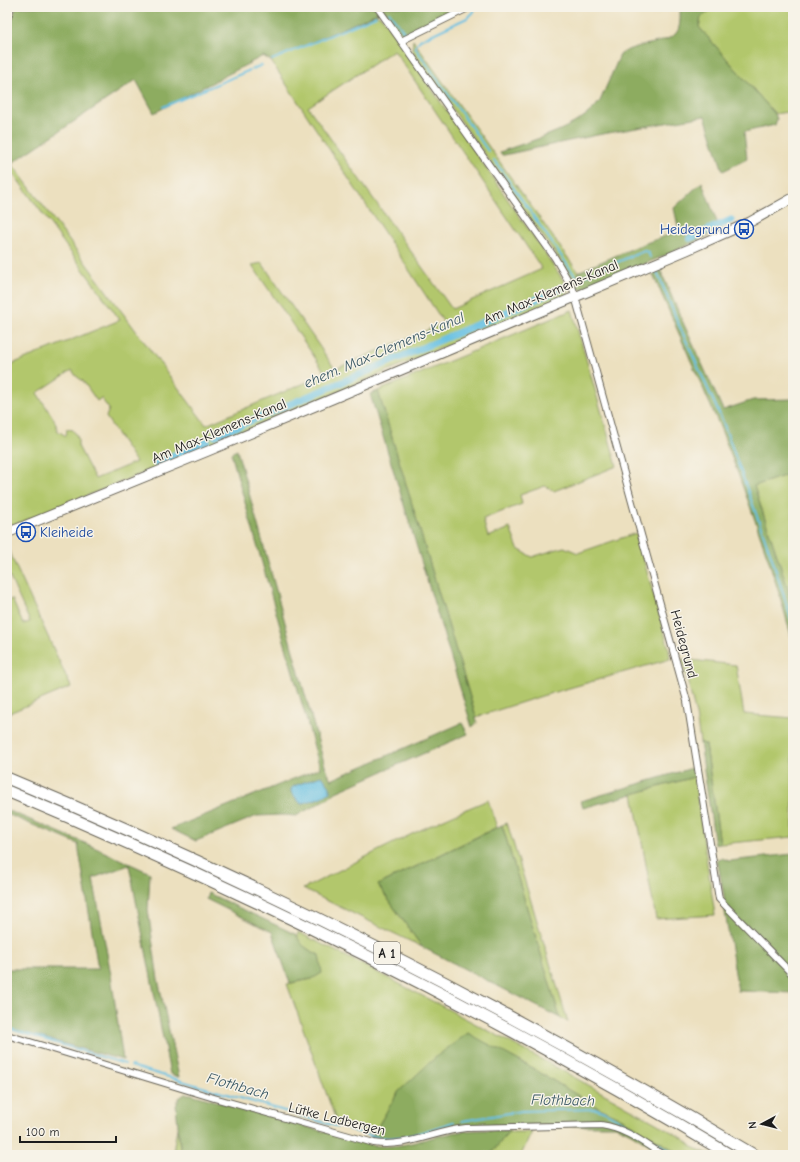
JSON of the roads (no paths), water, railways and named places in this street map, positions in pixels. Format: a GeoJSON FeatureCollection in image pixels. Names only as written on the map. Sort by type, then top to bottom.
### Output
{"type":"FeatureCollection","features":[{"type":"Feature","properties":{"kind":"highway","name":"A 1"},"geometry":{"type":"LineString","coordinates":[[7,778],[104,819],[221,872],[403,961],[590,1061],[754,1155]]}},
{"type":"Feature","properties":{"kind":"highway","name":"A 1"},"geometry":{"type":"LineString","coordinates":[[7,791],[149,853],[345,946],[509,1030],[730,1155]]}},
{"type":"Feature","properties":{"kind":"main road","name":"Am Max-Klemens-Kanal"},"geometry":{"type":"LineString","coordinates":[[7,534],[743,226],[793,198]]}},
{"type":"Feature","properties":{"kind":"street"},"geometry":{"type":"LineString","coordinates":[[7,19],[11,7]]}},
{"type":"Feature","properties":{"kind":"street","name":"Heidegrund"},"geometry":{"type":"LineString","coordinates":[[377,7],[554,258],[567,278],[576,297],[687,701],[719,899],[793,975]]}},
{"type":"Feature","properties":{"kind":"street"},"geometry":{"type":"LineString","coordinates":[[401,41],[466,9],[467,7]]}},
{"type":"Feature","properties":{"kind":"street","name":"Lütke Ladbergen"},"geometry":{"type":"LineString","coordinates":[[7,1035],[214,1098],[374,1143],[391,1145],[406,1143],[451,1130],[466,1128],[601,1125],[624,1131],[663,1155]]}},
{"type":"Feature","properties":{"kind":"water"},"geometry":{"type":"Polygon","coordinates":[[[322,776],[330,787],[330,792],[322,797],[301,804],[291,792],[291,789],[294,786],[322,776]]]}},
{"type":"Feature","properties":{"kind":"waterway"},"geometry":{"type":"LineString","coordinates":[[476,7],[473,13],[467,18],[420,40],[416,45],[416,49],[488,151]]}},
{"type":"Feature","properties":{"kind":"waterway"},"geometry":{"type":"LineString","coordinates":[[389,12],[404,32]]}},
{"type":"Feature","properties":{"kind":"waterway"},"geometry":{"type":"LineString","coordinates":[[272,60],[376,16]]}},
{"type":"Feature","properties":{"kind":"waterway"},"geometry":{"type":"LineString","coordinates":[[163,107],[262,65]]}},
{"type":"Feature","properties":{"kind":"waterway"},"geometry":{"type":"LineString","coordinates":[[494,160],[576,277],[579,278],[644,251],[648,252],[650,257]]}},
{"type":"Feature","properties":{"kind":"waterway","name":"ehem. Max-Clemens-Kanal"},"geometry":{"type":"LineString","coordinates":[[690,238],[731,220]]}},
{"type":"Feature","properties":{"kind":"waterway"},"geometry":{"type":"LineString","coordinates":[[657,272],[679,325],[723,422],[772,558],[793,625]]}},
{"type":"Feature","properties":{"kind":"waterway","name":"ehem. Max-Clemens-Kanal"},"geometry":{"type":"LineString","coordinates":[[215,436],[563,288]]}},
{"type":"Feature","properties":{"kind":"waterway","name":"ehem. Max-Clemens-Kanal"},"geometry":{"type":"LineString","coordinates":[[156,463],[207,441]]}},
{"type":"Feature","properties":{"kind":"waterway","name":"Flothbach"},"geometry":{"type":"LineString","coordinates":[[7,1028],[125,1064]]}},
{"type":"Feature","properties":{"kind":"waterway","name":"Flothbach"},"geometry":{"type":"LineString","coordinates":[[131,1066],[339,1127]]}},
{"type":"Feature","properties":{"kind":"waterway","name":"Flothbach"},"geometry":{"type":"LineString","coordinates":[[462,1121],[521,1111],[597,1109],[605,1112],[677,1155]]}},
{"type":"Feature","properties":{"kind":"waterway","name":"Flothbach"},"geometry":{"type":"LineString","coordinates":[[348,1129],[377,1137],[396,1138],[413,1135],[454,1122]]}},
{"type":"Feature","properties":{"kind":"place","name":"Heidegrund"},"geometry":{"type":"Point","coordinates":[744,229]}},
{"type":"Feature","properties":{"kind":"place","name":"Kleiheide"},"geometry":{"type":"Point","coordinates":[26,532]}}]}
